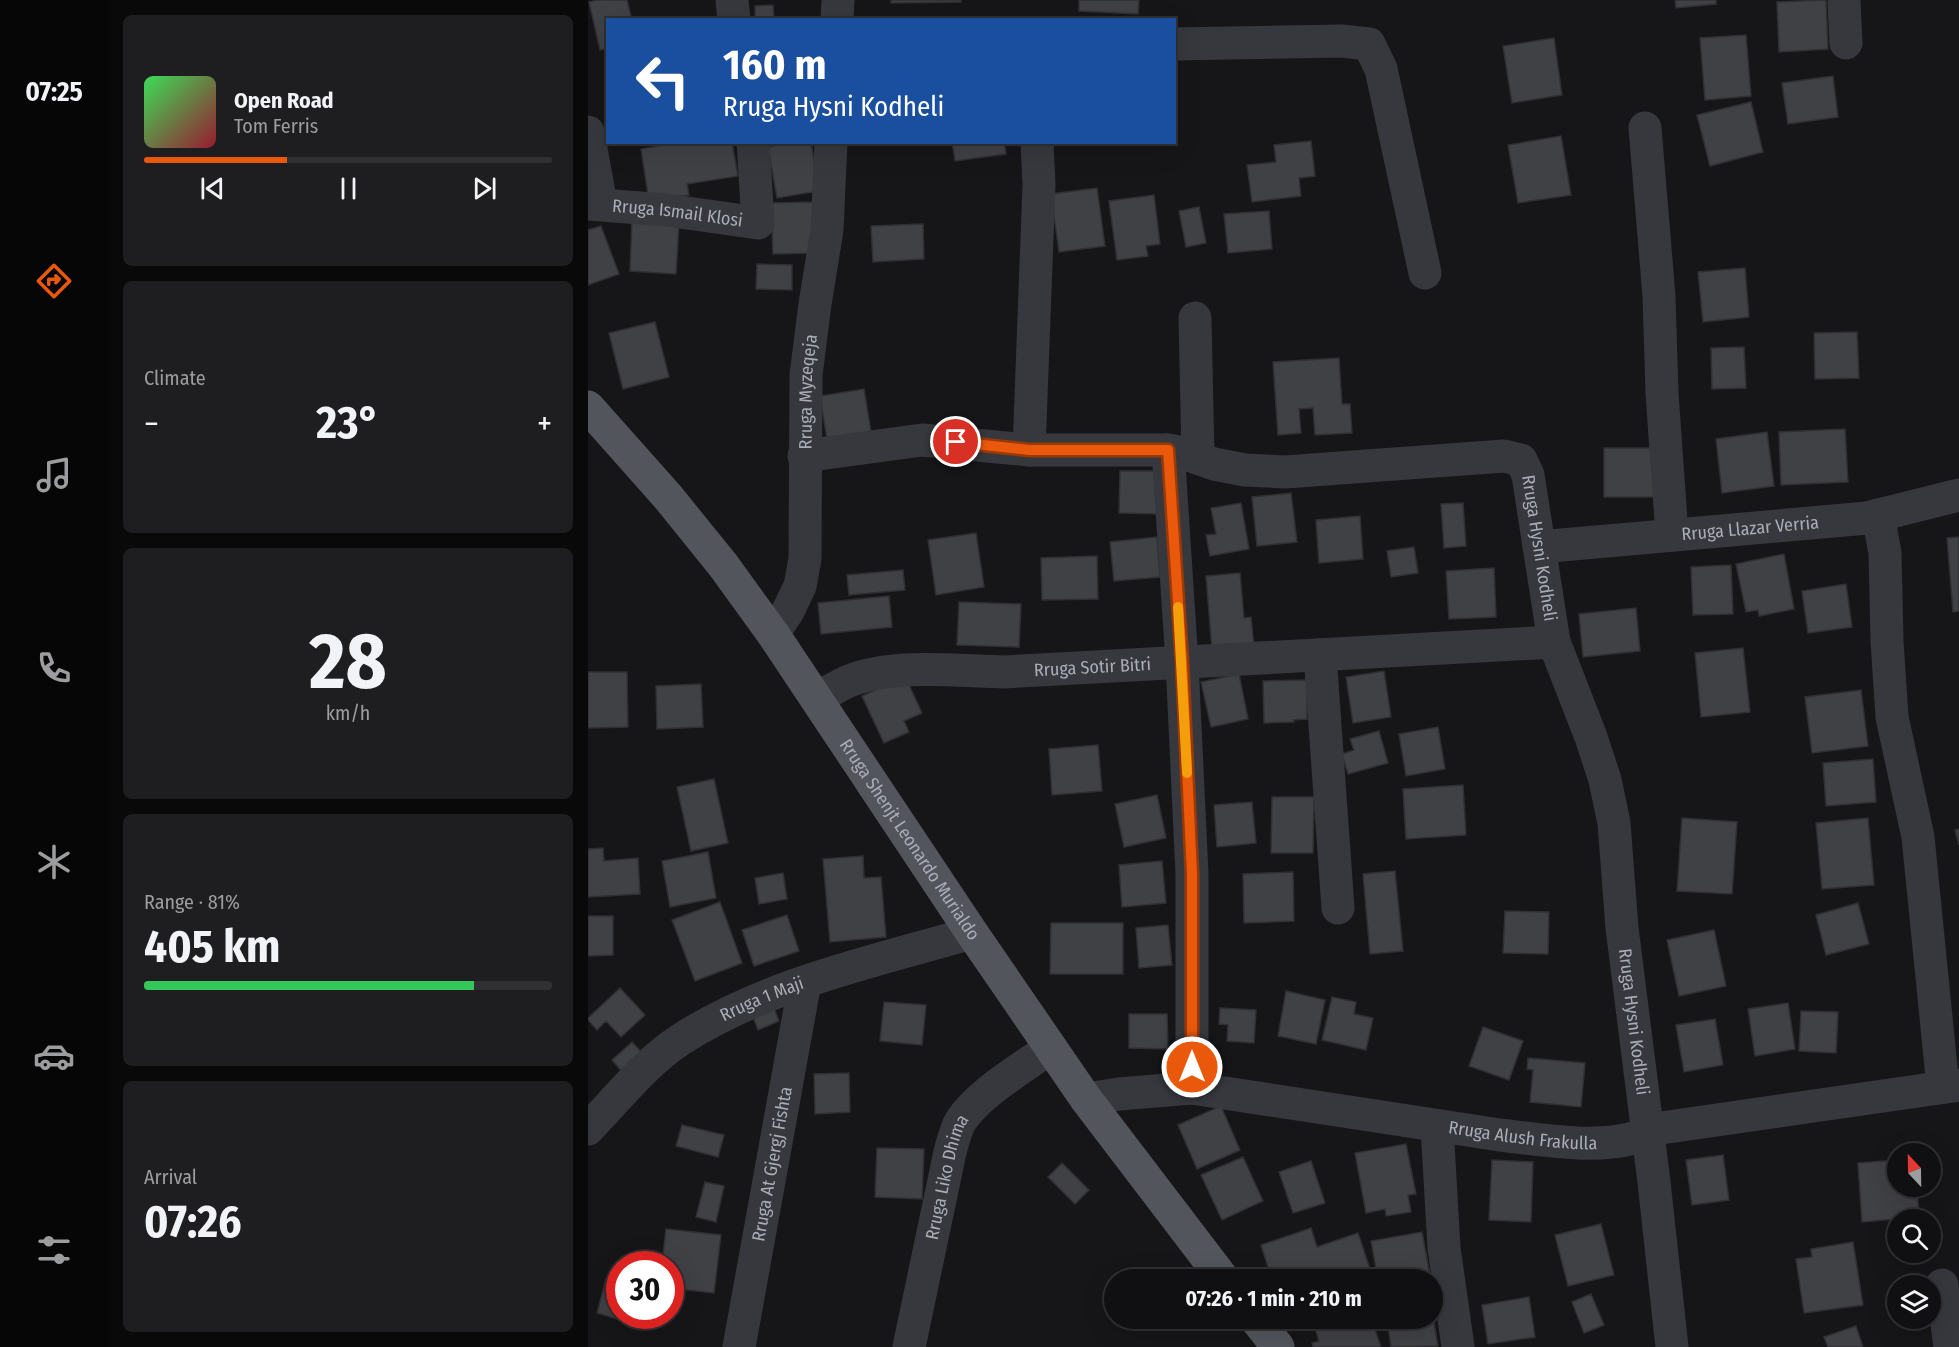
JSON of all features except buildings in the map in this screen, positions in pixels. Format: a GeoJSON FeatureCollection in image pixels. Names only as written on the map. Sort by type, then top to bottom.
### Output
{"type":"FeatureCollection","features":[{"type":"Feature","properties":{"kind":"main road","name":"Rruga Shenjt Leonardo Murialdo"},"geometry":{"type":"LineString","coordinates":[[588,407],[668,497],[723,565],[773,634],[1050,1048],[1216,1269]]}},
{"type":"Feature","properties":{"kind":"main road"},"geometry":{"type":"LineString","coordinates":[[1264,1329],[1278,1347]]}},
{"type":"Feature","properties":{"kind":"street"},"geometry":{"type":"LineString","coordinates":[[732,0],[735,18]]}},
{"type":"Feature","properties":{"kind":"street"},"geometry":{"type":"LineString","coordinates":[[837,18],[838,0]]}},
{"type":"Feature","properties":{"kind":"street"},"geometry":{"type":"LineString","coordinates":[[1844,0],[1846,43]]}},
{"type":"Feature","properties":{"kind":"street"},"geometry":{"type":"LineString","coordinates":[[1176,44],[1342,41],[1369,44],[1381,69],[1425,273]]}},
{"type":"Feature","properties":{"kind":"street"},"geometry":{"type":"LineString","coordinates":[[1645,128],[1659,296],[1662,393],[1672,535]]}},
{"type":"Feature","properties":{"kind":"street"},"geometry":{"type":"LineString","coordinates":[[588,132],[595,204]]}},
{"type":"Feature","properties":{"kind":"street","name":"Rruga Ismail Klosi"},"geometry":{"type":"LineString","coordinates":[[595,204],[666,210],[758,223],[753,144]]}},
{"type":"Feature","properties":{"kind":"street","name":"Rruga Myzeqeja"},"geometry":{"type":"LineString","coordinates":[[773,634],[800,586],[805,559],[806,375],[827,230],[831,144]]}},
{"type":"Feature","properties":{"kind":"street"},"geometry":{"type":"LineString","coordinates":[[1029,450],[1039,185],[1037,144]]}},
{"type":"Feature","properties":{"kind":"street"},"geometry":{"type":"LineString","coordinates":[[1192,1088],[1192,874],[1182,662],[1183,454],[1195,318]]}},
{"type":"Feature","properties":{"kind":"street","name":"Rruga Hysni Kodheli"},"geometry":{"type":"LineString","coordinates":[[804,456],[922,440],[1029,450],[1183,454],[1214,464],[1245,470],[1285,472],[1504,456],[1521,460],[1528,475],[1554,642],[1595,748],[1605,780],[1614,824],[1622,928],[1672,1347]]}},
{"type":"Feature","properties":{"kind":"street","name":"Rruga Llazar Verria"},"geometry":{"type":"LineString","coordinates":[[1539,547],[1878,515],[1959,495]]}},
{"type":"Feature","properties":{"kind":"street"},"geometry":{"type":"LineString","coordinates":[[1878,515],[1885,553],[1892,717],[1918,837],[1951,1086]]}},
{"type":"Feature","properties":{"kind":"street","name":"Rruga Sotir Bitri"},"geometry":{"type":"LineString","coordinates":[[816,698],[850,681],[880,674],[914,670],[1005,672],[1554,642]]}},
{"type":"Feature","properties":{"kind":"street"},"geometry":{"type":"LineString","coordinates":[[1320,655],[1338,908]]}},
{"type":"Feature","properties":{"kind":"street","name":"Rruga 1 Maji"},"geometry":{"type":"LineString","coordinates":[[588,1129],[650,1065],[680,1040],[729,1013],[805,982],[972,933]]}},
{"type":"Feature","properties":{"kind":"street","name":"Rruga At Gjergj Fishta"},"geometry":{"type":"LineString","coordinates":[[739,1347],[805,982]]}},
{"type":"Feature","properties":{"kind":"street","name":"Rruga Liko Dhima"},"geometry":{"type":"LineString","coordinates":[[909,1347],[950,1152],[959,1124],[976,1103],[997,1085],[1050,1048]]}},
{"type":"Feature","properties":{"kind":"street","name":"Rruga Alush Frakulla"},"geometry":{"type":"LineString","coordinates":[[1086,1099],[1192,1088],[1548,1141],[1599,1142],[1634,1138],[1672,1127],[1951,1086]]}},
{"type":"Feature","properties":{"kind":"street"},"geometry":{"type":"LineString","coordinates":[[1437,1126],[1444,1248],[1458,1347]]}},
{"type":"Feature","properties":{"kind":"street"},"geometry":{"type":"LineString","coordinates":[[1942,1285],[1950,1347]]}},
{"type":"Feature","properties":{"kind":"slow traffic"},"geometry":{"type":"LineString","coordinates":[[1178,607],[1187,773]]}},
{"type":"Feature","properties":{"kind":"route"},"geometry":{"type":"LineString","coordinates":[[956,442],[1029,450],[1168,450],[1182,662],[1192,874],[1192,1067]]}}]}
